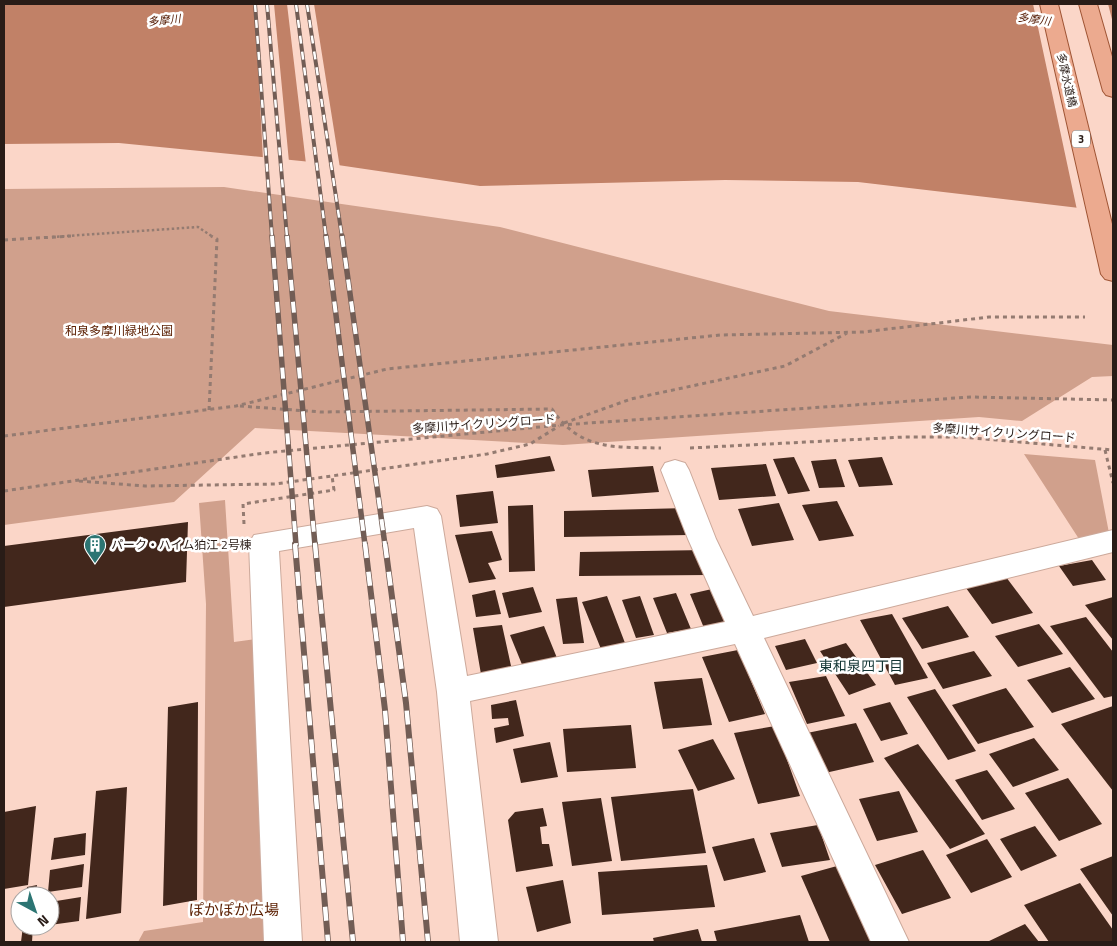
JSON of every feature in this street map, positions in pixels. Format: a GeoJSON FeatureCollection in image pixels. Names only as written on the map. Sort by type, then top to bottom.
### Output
{"type":"FeatureCollection","features":[{"type":"Feature","properties":{"kind":"main road","name":"多摩水道橋"},"geometry":{"type":"LineString","coordinates":[[1049,4],[1113,274]]}},
{"type":"Feature","properties":{"kind":"main road"},"geometry":{"type":"LineString","coordinates":[[1088,4],[1113,91]]}},
{"type":"Feature","properties":{"kind":"street"},"geometry":{"type":"LineString","coordinates":[[676,455],[702,538],[890,942]]}},
{"type":"Feature","properties":{"kind":"street"},"geometry":{"type":"LineString","coordinates":[[283,942],[264,543],[427,516],[453,692],[479,942]]}},
{"type":"Feature","properties":{"kind":"street"},"geometry":{"type":"LineString","coordinates":[[453,692],[745,630],[1113,541]]}},
{"type":"Feature","properties":{"kind":"path"},"geometry":{"type":"LineString","coordinates":[[4,240],[198,227],[217,239],[209,410]]}},
{"type":"Feature","properties":{"kind":"path"},"geometry":{"type":"LineString","coordinates":[[4,436],[236,406],[387,370],[720,335],[847,332],[989,317],[1085,317]]}},
{"type":"Feature","properties":{"kind":"path"},"geometry":{"type":"LineString","coordinates":[[74,481],[145,486],[275,484],[487,454],[530,444],[560,425],[631,399],[785,366],[847,332]]}},
{"type":"Feature","properties":{"kind":"path"},"geometry":{"type":"LineString","coordinates":[[560,425],[972,397],[1113,400]]}},
{"type":"Feature","properties":{"kind":"path"},"geometry":{"type":"LineString","coordinates":[[236,406],[321,412],[552,409],[560,425]]}},
{"type":"Feature","properties":{"kind":"path","name":"多摩川サイクリングロード"},"geometry":{"type":"LineString","coordinates":[[4,491],[264,453],[560,425],[576,437],[597,444],[676,455],[905,437],[961,437],[1113,450]]}},
{"type":"Feature","properties":{"kind":"path"},"geometry":{"type":"LineString","coordinates":[[1105,449],[1113,483]]}},
{"type":"Feature","properties":{"kind":"green space","name":"和泉多摩川緑地公園"},"geometry":{"type":"Polygon","coordinates":[[[224,187],[500,227],[829,311],[1113,345],[1113,376],[1092,377],[1022,421],[979,417],[563,445],[255,428],[174,502],[4,525],[4,189],[224,187]]]}},
{"type":"Feature","properties":{"kind":"green space"},"geometry":{"type":"Polygon","coordinates":[[[1024,454],[1095,460],[1109,533],[1079,539],[1024,454]]]}},
{"type":"Feature","properties":{"kind":"green space","name":"ぽかぽか広場"},"geometry":{"type":"Polygon","coordinates":[[[225,500],[234,642],[256,639],[267,942],[138,942],[144,931],[203,922],[206,604],[199,503],[225,500]]]}},
{"type":"Feature","properties":{"kind":"water","name":"多摩川"},"geometry":{"type":"Polygon","coordinates":[[[4,4],[1113,4],[1113,212],[858,182],[725,180],[480,186],[331,164],[119,143],[4,144],[4,4]]]}},
{"type":"Feature","properties":{"kind":"pier"},"geometry":{"type":"Polygon","coordinates":[[[255,4],[274,4],[289,162],[263,160],[255,4]]]}},
{"type":"Feature","properties":{"kind":"pier"},"geometry":{"type":"Polygon","coordinates":[[[287,4],[314,4],[340,168],[306,164],[287,4]]]}},
{"type":"Feature","properties":{"kind":"pier"},"geometry":{"type":"Polygon","coordinates":[[[1033,4],[1108,4],[1113,23],[1113,214],[1077,210],[1033,4]]]}},
{"type":"Feature","properties":{"kind":"building"},"geometry":{"type":"Polygon","coordinates":[[[550,456],[555,471],[497,478],[495,465],[550,456]]]}},
{"type":"Feature","properties":{"kind":"building"},"geometry":{"type":"Polygon","coordinates":[[[794,457],[810,491],[788,494],[773,459],[794,457]]]}},
{"type":"Feature","properties":{"kind":"building"},"geometry":{"type":"Polygon","coordinates":[[[882,457],[893,485],[859,487],[848,460],[882,457]]]}},
{"type":"Feature","properties":{"kind":"building"},"geometry":{"type":"Polygon","coordinates":[[[836,459],[845,487],[819,488],[811,461],[836,459]]]}},
{"type":"Feature","properties":{"kind":"building"},"geometry":{"type":"Polygon","coordinates":[[[766,464],[776,496],[719,500],[711,468],[766,464]]]}},
{"type":"Feature","properties":{"kind":"building"},"geometry":{"type":"Polygon","coordinates":[[[653,466],[659,492],[592,497],[588,470],[653,466]]]}},
{"type":"Feature","properties":{"kind":"building"},"geometry":{"type":"Polygon","coordinates":[[[493,491],[498,523],[460,527],[456,495],[493,491]]]}},
{"type":"Feature","properties":{"kind":"building"},"geometry":{"type":"Polygon","coordinates":[[[837,501],[854,536],[819,541],[802,505],[837,501]]]}},
{"type":"Feature","properties":{"kind":"building"},"geometry":{"type":"Polygon","coordinates":[[[779,503],[794,540],[752,546],[738,509],[779,503]]]}},
{"type":"Feature","properties":{"kind":"building"},"geometry":{"type":"Polygon","coordinates":[[[533,505],[535,571],[509,572],[508,506],[533,505]]]}},
{"type":"Feature","properties":{"kind":"building"},"geometry":{"type":"Polygon","coordinates":[[[688,508],[689,535],[564,537],[564,511],[688,508]]]}},
{"type":"Feature","properties":{"kind":"building","name":"パーク・ハイム狛江 2号棟"},"geometry":{"type":"Polygon","coordinates":[[[188,522],[186,582],[4,607],[4,546],[188,522]]]}},
{"type":"Feature","properties":{"kind":"building"},"geometry":{"type":"Polygon","coordinates":[[[492,531],[502,560],[488,563],[496,579],[469,583],[455,535],[492,531]]]}},
{"type":"Feature","properties":{"kind":"building"},"geometry":{"type":"Polygon","coordinates":[[[706,550],[708,575],[579,576],[580,552],[706,550]]]}},
{"type":"Feature","properties":{"kind":"building"},"geometry":{"type":"Polygon","coordinates":[[[1092,560],[1106,580],[1073,586],[1059,566],[1092,560]]]}},
{"type":"Feature","properties":{"kind":"building"},"geometry":{"type":"Polygon","coordinates":[[[1006,577],[1033,613],[992,624],[966,588],[1006,577]]]}},
{"type":"Feature","properties":{"kind":"building"},"geometry":{"type":"Polygon","coordinates":[[[533,587],[542,612],[509,618],[502,593],[533,587]]]}},
{"type":"Feature","properties":{"kind":"building"},"geometry":{"type":"Polygon","coordinates":[[[712,589],[727,623],[704,628],[690,594],[712,589]]]}},
{"type":"Feature","properties":{"kind":"building"},"geometry":{"type":"Polygon","coordinates":[[[495,590],[501,614],[476,617],[472,595],[495,590]]]}},
{"type":"Feature","properties":{"kind":"building"},"geometry":{"type":"Polygon","coordinates":[[[676,593],[691,629],[667,633],[653,598],[676,593]]]}},
{"type":"Feature","properties":{"kind":"building"},"geometry":{"type":"Polygon","coordinates":[[[607,596],[625,643],[601,649],[582,602],[607,596]]]}},
{"type":"Feature","properties":{"kind":"building"},"geometry":{"type":"Polygon","coordinates":[[[640,596],[654,635],[636,638],[622,600],[640,596]]]}},
{"type":"Feature","properties":{"kind":"building"},"geometry":{"type":"Polygon","coordinates":[[[577,597],[584,643],[563,644],[556,599],[577,597]]]}},
{"type":"Feature","properties":{"kind":"building"},"geometry":{"type":"Polygon","coordinates":[[[1113,597],[1113,640],[1085,605],[1113,597]]]}},
{"type":"Feature","properties":{"kind":"building"},"geometry":{"type":"Polygon","coordinates":[[[948,606],[969,637],[922,649],[902,618],[948,606]]]}},
{"type":"Feature","properties":{"kind":"building"},"geometry":{"type":"Polygon","coordinates":[[[892,614],[928,678],[895,685],[860,620],[892,614]]]}},
{"type":"Feature","properties":{"kind":"building"},"geometry":{"type":"Polygon","coordinates":[[[1086,617],[1113,652],[1113,696],[1104,698],[1050,626],[1086,617]]]}},
{"type":"Feature","properties":{"kind":"building"},"geometry":{"type":"Polygon","coordinates":[[[1039,624],[1063,654],[1018,667],[995,636],[1039,624]]]}},
{"type":"Feature","properties":{"kind":"building"},"geometry":{"type":"Polygon","coordinates":[[[502,625],[513,675],[482,680],[473,628],[502,625]]]}},
{"type":"Feature","properties":{"kind":"building"},"geometry":{"type":"Polygon","coordinates":[[[544,626],[557,658],[523,667],[510,635],[544,626]]]}},
{"type":"Feature","properties":{"kind":"building"},"geometry":{"type":"Polygon","coordinates":[[[805,639],[817,663],[786,670],[775,646],[805,639]]]}},
{"type":"Feature","properties":{"kind":"building"},"geometry":{"type":"Polygon","coordinates":[[[846,643],[876,685],[849,695],[820,651],[846,643]]]}},
{"type":"Feature","properties":{"kind":"building"},"geometry":{"type":"Polygon","coordinates":[[[738,650],[765,714],[729,722],[702,657],[738,650]]]}},
{"type":"Feature","properties":{"kind":"building"},"geometry":{"type":"Polygon","coordinates":[[[974,651],[992,676],[943,689],[927,663],[974,651]]]}},
{"type":"Feature","properties":{"kind":"building"},"geometry":{"type":"Polygon","coordinates":[[[1070,667],[1095,699],[1052,713],[1027,680],[1070,667]]]}},
{"type":"Feature","properties":{"kind":"building"},"geometry":{"type":"Polygon","coordinates":[[[826,676],[845,716],[807,724],[789,682],[826,676]]]}},
{"type":"Feature","properties":{"kind":"building"},"geometry":{"type":"Polygon","coordinates":[[[702,678],[712,725],[663,729],[654,682],[702,678]]]}},
{"type":"Feature","properties":{"kind":"building"},"geometry":{"type":"Polygon","coordinates":[[[1006,688],[1034,727],[978,744],[952,705],[1006,688]]]}},
{"type":"Feature","properties":{"kind":"building"},"geometry":{"type":"Polygon","coordinates":[[[935,689],[976,751],[948,760],[907,697],[935,689]]]}},
{"type":"Feature","properties":{"kind":"building"},"geometry":{"type":"Polygon","coordinates":[[[516,700],[524,736],[496,743],[494,728],[509,725],[508,718],[492,719],[491,705],[516,700]]]}},
{"type":"Feature","properties":{"kind":"building"},"geometry":{"type":"Polygon","coordinates":[[[198,702],[197,900],[163,906],[168,707],[198,702]]]}},
{"type":"Feature","properties":{"kind":"building"},"geometry":{"type":"Polygon","coordinates":[[[890,702],[908,734],[881,741],[863,709],[890,702]]]}},
{"type":"Feature","properties":{"kind":"building"},"geometry":{"type":"Polygon","coordinates":[[[1113,706],[1113,791],[1061,724],[1113,706]]]}},
{"type":"Feature","properties":{"kind":"building"},"geometry":{"type":"Polygon","coordinates":[[[856,723],[874,762],[825,773],[807,733],[856,723]]]}},
{"type":"Feature","properties":{"kind":"building"},"geometry":{"type":"Polygon","coordinates":[[[631,725],[636,768],[567,772],[563,729],[631,725]]]}},
{"type":"Feature","properties":{"kind":"building"},"geometry":{"type":"Polygon","coordinates":[[[775,726],[800,796],[758,804],[734,733],[775,726]]]}},
{"type":"Feature","properties":{"kind":"building"},"geometry":{"type":"Polygon","coordinates":[[[1034,738],[1059,770],[1013,787],[989,754],[1034,738]]]}},
{"type":"Feature","properties":{"kind":"building"},"geometry":{"type":"Polygon","coordinates":[[[713,739],[735,779],[698,791],[678,750],[713,739]]]}},
{"type":"Feature","properties":{"kind":"building"},"geometry":{"type":"Polygon","coordinates":[[[550,742],[558,777],[521,783],[513,749],[550,742]]]}},
{"type":"Feature","properties":{"kind":"building"},"geometry":{"type":"Polygon","coordinates":[[[918,744],[985,834],[950,849],[884,758],[918,744]]]}},
{"type":"Feature","properties":{"kind":"building"},"geometry":{"type":"Polygon","coordinates":[[[987,770],[1015,809],[982,820],[955,780],[987,770]]]}},
{"type":"Feature","properties":{"kind":"building"},"geometry":{"type":"Polygon","coordinates":[[[1068,778],[1102,824],[1059,841],[1025,793],[1068,778]]]}},
{"type":"Feature","properties":{"kind":"building"},"geometry":{"type":"Polygon","coordinates":[[[127,787],[121,913],[86,919],[96,791],[127,787]]]}},
{"type":"Feature","properties":{"kind":"building"},"geometry":{"type":"Polygon","coordinates":[[[693,789],[706,853],[621,861],[611,797],[693,789]]]}},
{"type":"Feature","properties":{"kind":"building"},"geometry":{"type":"Polygon","coordinates":[[[899,791],[918,832],[877,841],[859,799],[899,791]]]}},
{"type":"Feature","properties":{"kind":"building"},"geometry":{"type":"Polygon","coordinates":[[[601,798],[612,861],[572,866],[562,802],[601,798]]]}},
{"type":"Feature","properties":{"kind":"building"},"geometry":{"type":"Polygon","coordinates":[[[36,806],[28,885],[10,886],[10,888],[4,889],[4,812],[36,806]]]}},
{"type":"Feature","properties":{"kind":"building"},"geometry":{"type":"Polygon","coordinates":[[[543,808],[547,826],[540,827],[542,844],[549,844],[553,866],[516,872],[508,820],[515,812],[543,808]]]}},
{"type":"Feature","properties":{"kind":"building"},"geometry":{"type":"Polygon","coordinates":[[[818,825],[830,860],[782,867],[770,833],[818,825]]]}},
{"type":"Feature","properties":{"kind":"building"},"geometry":{"type":"Polygon","coordinates":[[[1035,826],[1057,856],[1021,871],[1000,839],[1035,826]]]}},
{"type":"Feature","properties":{"kind":"building"},"geometry":{"type":"Polygon","coordinates":[[[86,833],[85,855],[51,860],[54,838],[86,833]]]}},
{"type":"Feature","properties":{"kind":"building"},"geometry":{"type":"Polygon","coordinates":[[[754,838],[766,872],[724,881],[712,847],[754,838]]]}},
{"type":"Feature","properties":{"kind":"building"},"geometry":{"type":"Polygon","coordinates":[[[987,839],[1012,877],[971,893],[946,855],[987,839]]]}},
{"type":"Feature","properties":{"kind":"building"},"geometry":{"type":"Polygon","coordinates":[[[923,850],[951,898],[902,914],[875,865],[923,850]]]}},
{"type":"Feature","properties":{"kind":"building"},"geometry":{"type":"Polygon","coordinates":[[[1113,856],[1113,916],[1080,869],[1113,856]]]}},
{"type":"Feature","properties":{"kind":"building"},"geometry":{"type":"Polygon","coordinates":[[[84,864],[82,887],[60,890],[60,886],[49,886],[50,870],[84,864]]]}},
{"type":"Feature","properties":{"kind":"building"},"geometry":{"type":"Polygon","coordinates":[[[707,865],[715,907],[602,915],[598,872],[707,865]]]}},
{"type":"Feature","properties":{"kind":"building"},"geometry":{"type":"Polygon","coordinates":[[[837,866],[873,942],[830,942],[801,876],[837,866]]]}},
{"type":"Feature","properties":{"kind":"building"},"geometry":{"type":"Polygon","coordinates":[[[563,880],[571,923],[537,932],[526,887],[563,880]]]}},
{"type":"Feature","properties":{"kind":"building"},"geometry":{"type":"Polygon","coordinates":[[[1080,883],[1113,930],[1113,942],[1049,942],[1024,905],[1080,883]]]}},
{"type":"Feature","properties":{"kind":"building"},"geometry":{"type":"Polygon","coordinates":[[[81,897],[79,921],[60,924],[60,900],[81,897]]]}},
{"type":"Feature","properties":{"kind":"building"},"geometry":{"type":"Polygon","coordinates":[[[800,915],[809,942],[717,942],[714,931],[800,915]]]}},
{"type":"Feature","properties":{"kind":"building"},"geometry":{"type":"Polygon","coordinates":[[[1025,924],[1039,942],[987,942],[1025,924]]]}},
{"type":"Feature","properties":{"kind":"building"},"geometry":{"type":"Polygon","coordinates":[[[698,929],[702,942],[654,942],[653,938],[698,929]]]}},
{"type":"Feature","properties":{"kind":"building"},"geometry":{"type":"Polygon","coordinates":[[[22,936],[32,936],[32,942],[21,942],[22,936]]]}},
{"type":"Feature","properties":{"kind":"railway"},"geometry":{"type":"LineString","coordinates":[[255,4],[272,237]]}},
{"type":"Feature","properties":{"kind":"railway"},"geometry":{"type":"LineString","coordinates":[[267,4],[287,237]]}},
{"type":"Feature","properties":{"kind":"railway"},"geometry":{"type":"LineString","coordinates":[[296,4],[326,237]]}},
{"type":"Feature","properties":{"kind":"railway"},"geometry":{"type":"LineString","coordinates":[[307,4],[342,237]]}},
{"type":"Feature","properties":{"kind":"railway"},"geometry":{"type":"LineString","coordinates":[[272,236],[296,545]]}},
{"type":"Feature","properties":{"kind":"railway"},"geometry":{"type":"LineString","coordinates":[[287,236],[315,545]]}},
{"type":"Feature","properties":{"kind":"railway"},"geometry":{"type":"LineString","coordinates":[[326,236],[365,545]]}},
{"type":"Feature","properties":{"kind":"railway"},"geometry":{"type":"LineString","coordinates":[[342,236],[385,545]]}},
{"type":"Feature","properties":{"kind":"railway"},"geometry":{"type":"LineString","coordinates":[[295,544],[328,942]]}},
{"type":"Feature","properties":{"kind":"railway"},"geometry":{"type":"LineString","coordinates":[[315,544],[353,942]]}},
{"type":"Feature","properties":{"kind":"railway"},"geometry":{"type":"LineString","coordinates":[[365,544],[385,710],[403,942]]}},
{"type":"Feature","properties":{"kind":"railway"},"geometry":{"type":"LineString","coordinates":[[385,544],[406,703],[428,942]]}},
{"type":"Feature","properties":{"kind":"place","name":"パーク・ハイム狛江 2号棟"},"geometry":{"type":"Point","coordinates":[95,564]}},
{"type":"Feature","properties":{"kind":"district","name":"東和泉四丁目"},"geometry":{"type":"Point","coordinates":[861,666]}}]}
